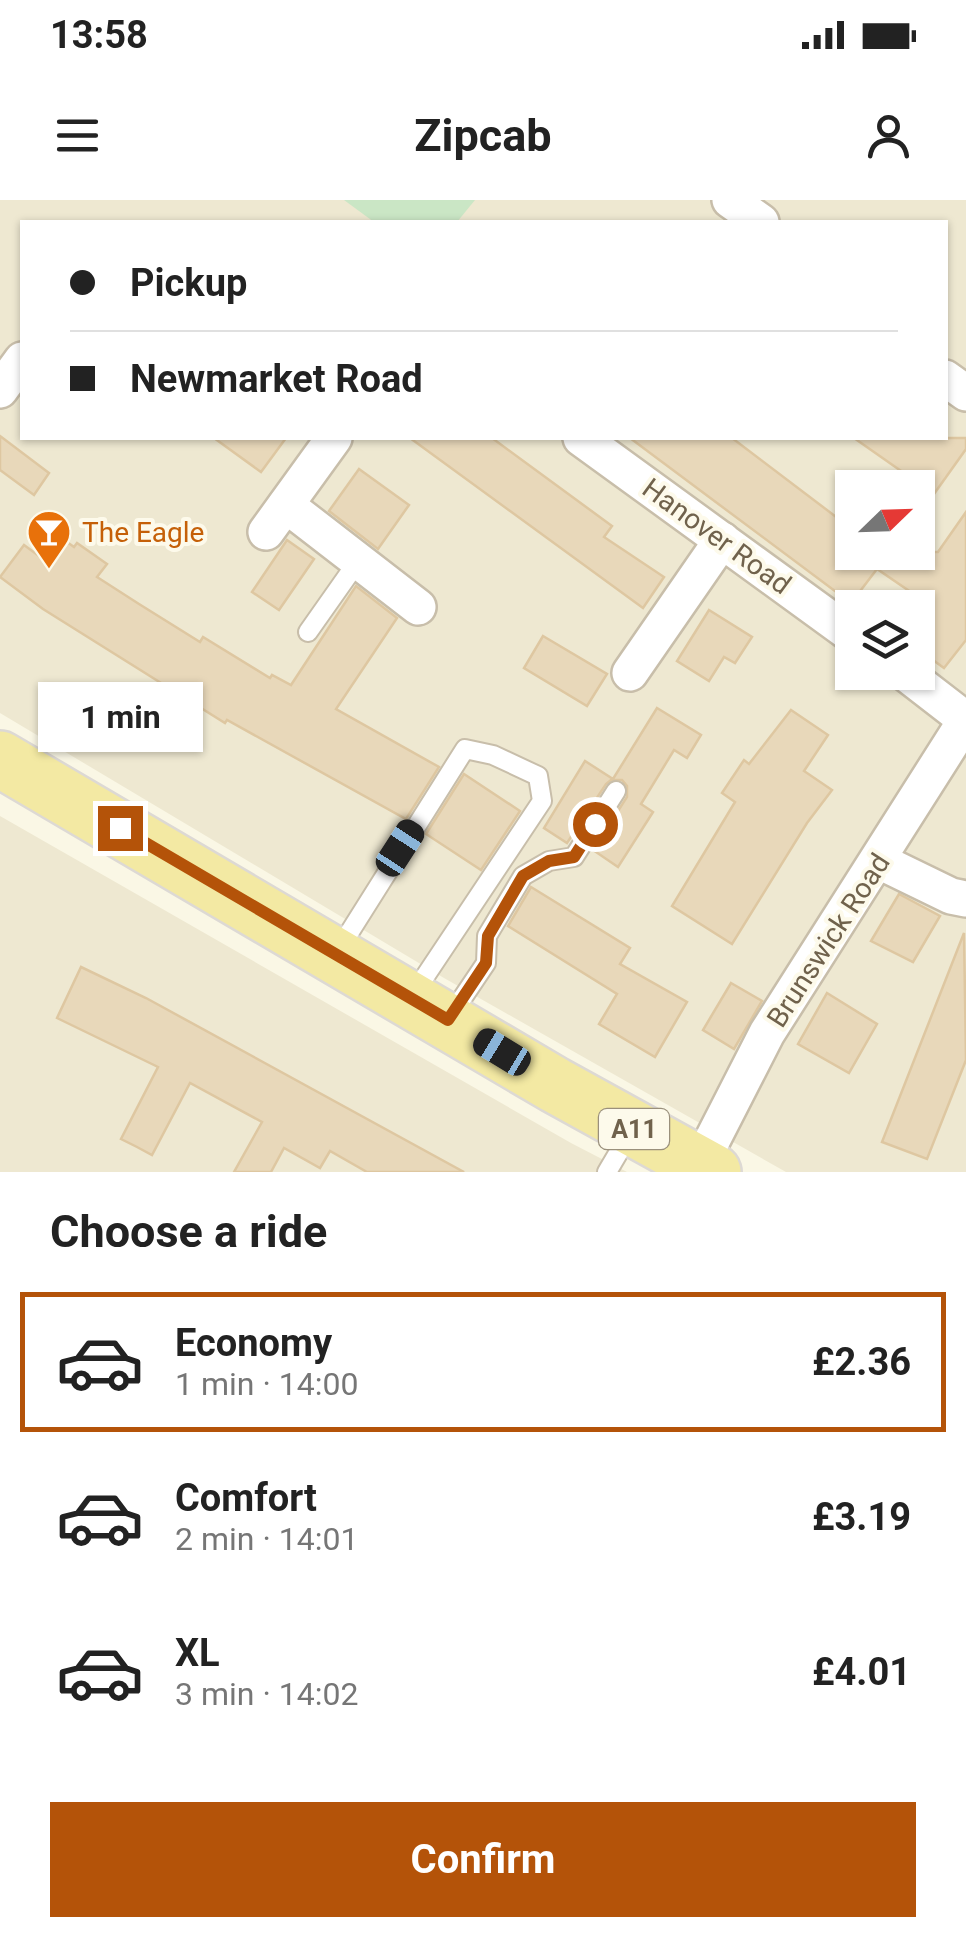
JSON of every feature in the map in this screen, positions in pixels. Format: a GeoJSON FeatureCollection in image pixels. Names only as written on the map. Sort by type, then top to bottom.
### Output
{"type":"FeatureCollection","features":[{"type":"Feature","properties":{"kind":"main road","name":"A11"},"geometry":{"type":"LineString","coordinates":[[0,759],[429,1009],[620,1150],[706,1169]]}},
{"type":"Feature","properties":{"kind":"street"},"geometry":{"type":"LineString","coordinates":[[730,200],[758,220]]}},
{"type":"Feature","properties":{"kind":"street"},"geometry":{"type":"LineString","coordinates":[[0,390],[20,363]]}},
{"type":"Feature","properties":{"kind":"street"},"geometry":{"type":"LineString","coordinates":[[333,440],[276,519],[358,561],[418,607]]}},
{"type":"Feature","properties":{"kind":"street","name":"Hanover Road"},"geometry":{"type":"LineString","coordinates":[[584,440],[835,623]]}},
{"type":"Feature","properties":{"kind":"street"},"geometry":{"type":"LineString","coordinates":[[630,674],[722,540]]}},
{"type":"Feature","properties":{"kind":"street"},"geometry":{"type":"LineString","coordinates":[[927,690],[966,720]]}},
{"type":"Feature","properties":{"kind":"street","name":"Brunswick Road"},"geometry":{"type":"LineString","coordinates":[[706,1169],[767,1033],[966,720]]}},
{"type":"Feature","properties":{"kind":"street"},"geometry":{"type":"LineString","coordinates":[[878,861],[951,896],[966,899]]}},
{"type":"Feature","properties":{"kind":"lane"},"geometry":{"type":"LineString","coordinates":[[308,632],[358,561]]}},
{"type":"Feature","properties":{"kind":"lane"},"geometry":{"type":"LineString","coordinates":[[336,954],[465,749],[494,756],[538,776],[542,801],[429,1009]]}},
{"type":"Feature","properties":{"kind":"lane"},"geometry":{"type":"LineString","coordinates":[[429,1009],[486,963],[488,936],[523,876],[549,861],[574,857],[616,791]]}},
{"type":"Feature","properties":{"kind":"shaded area"},"geometry":{"type":"Polygon","coordinates":[[[0,200],[966,200],[966,1172],[786,1172],[444,978],[0,713],[0,200]]]}},
{"type":"Feature","properties":{"kind":"shaded area"},"geometry":{"type":"Polygon","coordinates":[[[0,816],[571,1143],[627,1172],[0,1172],[0,816]]]}},
{"type":"Feature","properties":{"kind":"green space"},"geometry":{"type":"Polygon","coordinates":[[[344,200],[475,200],[459,220],[371,220],[344,200]]]}},
{"type":"Feature","properties":{"kind":"building"},"geometry":{"type":"Polygon","coordinates":[[[0,436],[49,473],[34,495],[0,470],[0,436]]]}},
{"type":"Feature","properties":{"kind":"building"},"geometry":{"type":"Polygon","coordinates":[[[966,438],[966,449],[935,493],[935,470],[900,470],[857,440],[966,438]]]}},
{"type":"Feature","properties":{"kind":"building"},"geometry":{"type":"Polygon","coordinates":[[[217,440],[285,440],[261,472],[217,440]]]}},
{"type":"Feature","properties":{"kind":"building"},"geometry":{"type":"Polygon","coordinates":[[[413,440],[495,440],[612,526],[604,537],[664,577],[643,608],[413,440]]]}},
{"type":"Feature","properties":{"kind":"building"},"geometry":{"type":"Polygon","coordinates":[[[633,440],[735,440],[835,516],[835,570],[876,570],[861,590],[835,591],[633,440]]]}},
{"type":"Feature","properties":{"kind":"building"},"geometry":{"type":"Polygon","coordinates":[[[359,469],[409,505],[378,549],[329,511],[359,469]]]}},
{"type":"Feature","properties":{"kind":"building"},"geometry":{"type":"Polygon","coordinates":[[[966,512],[966,640],[944,668],[935,661],[935,590],[908,590],[878,570],[935,570],[935,552],[966,512]]]}},
{"type":"Feature","properties":{"kind":"building"},"geometry":{"type":"Polygon","coordinates":[[[287,540],[314,559],[279,610],[252,592],[287,540]]]}},
{"type":"Feature","properties":{"kind":"building"},"geometry":{"type":"Polygon","coordinates":[[[67,542],[74,547],[77,543],[107,564],[97,577],[139,604],[200,642],[203,637],[270,678],[272,675],[291,685],[356,586],[397,618],[336,709],[439,767],[406,819],[227,720],[225,723],[43,609],[0,577],[24,545],[50,564],[67,542]]]}},
{"type":"Feature","properties":{"kind":"building"},"geometry":{"type":"Polygon","coordinates":[[[709,610],[752,637],[735,663],[724,657],[709,681],[677,661],[709,610]]]}},
{"type":"Feature","properties":{"kind":"building"},"geometry":{"type":"Polygon","coordinates":[[[543,636],[607,674],[587,706],[524,668],[543,636]]]}},
{"type":"Feature","properties":{"kind":"building"},"geometry":{"type":"Polygon","coordinates":[[[657,708],[701,735],[687,758],[674,750],[641,804],[653,812],[618,867],[593,850],[627,797],[627,786],[622,780],[606,784],[567,843],[544,828],[585,761],[613,779],[657,708]]]}},
{"type":"Feature","properties":{"kind":"building"},"geometry":{"type":"Polygon","coordinates":[[[791,710],[828,735],[804,771],[832,790],[732,944],[672,906],[735,802],[722,793],[744,760],[749,764],[791,710]]]}},
{"type":"Feature","properties":{"kind":"building"},"geometry":{"type":"Polygon","coordinates":[[[464,774],[520,811],[481,870],[426,834],[464,774]]]}},
{"type":"Feature","properties":{"kind":"building"},"geometry":{"type":"Polygon","coordinates":[[[531,887],[630,948],[620,964],[687,1002],[655,1057],[599,1024],[617,994],[508,926],[531,887]]]}},
{"type":"Feature","properties":{"kind":"building"},"geometry":{"type":"Polygon","coordinates":[[[899,894],[940,916],[913,962],[871,941],[899,894]]]}},
{"type":"Feature","properties":{"kind":"building"},"geometry":{"type":"Polygon","coordinates":[[[964,933],[966,1060],[927,1159],[882,1142],[964,933]]]}},
{"type":"Feature","properties":{"kind":"building"},"geometry":{"type":"Polygon","coordinates":[[[81,967],[146,998],[464,1172],[367,1172],[330,1151],[320,1168],[284,1148],[271,1172],[234,1172],[262,1122],[190,1083],[152,1155],[121,1139],[158,1067],[57,1018],[81,967]]]}},
{"type":"Feature","properties":{"kind":"building"},"geometry":{"type":"Polygon","coordinates":[[[731,983],[762,1001],[734,1049],[703,1030],[731,983]]]}},
{"type":"Feature","properties":{"kind":"building"},"geometry":{"type":"Polygon","coordinates":[[[827,993],[877,1024],[849,1073],[798,1044],[827,993]]]}},
{"type":"Feature","properties":{"kind":"place","name":"The Eagle"},"geometry":{"type":"Point","coordinates":[49,570]}},
{"type":"Feature","properties":{"kind":"route"},"geometry":{"type":"LineString","coordinates":[[120,828],[448,1020],[486,963],[488,936],[523,876],[549,861],[574,857],[595,824]]}}]}
